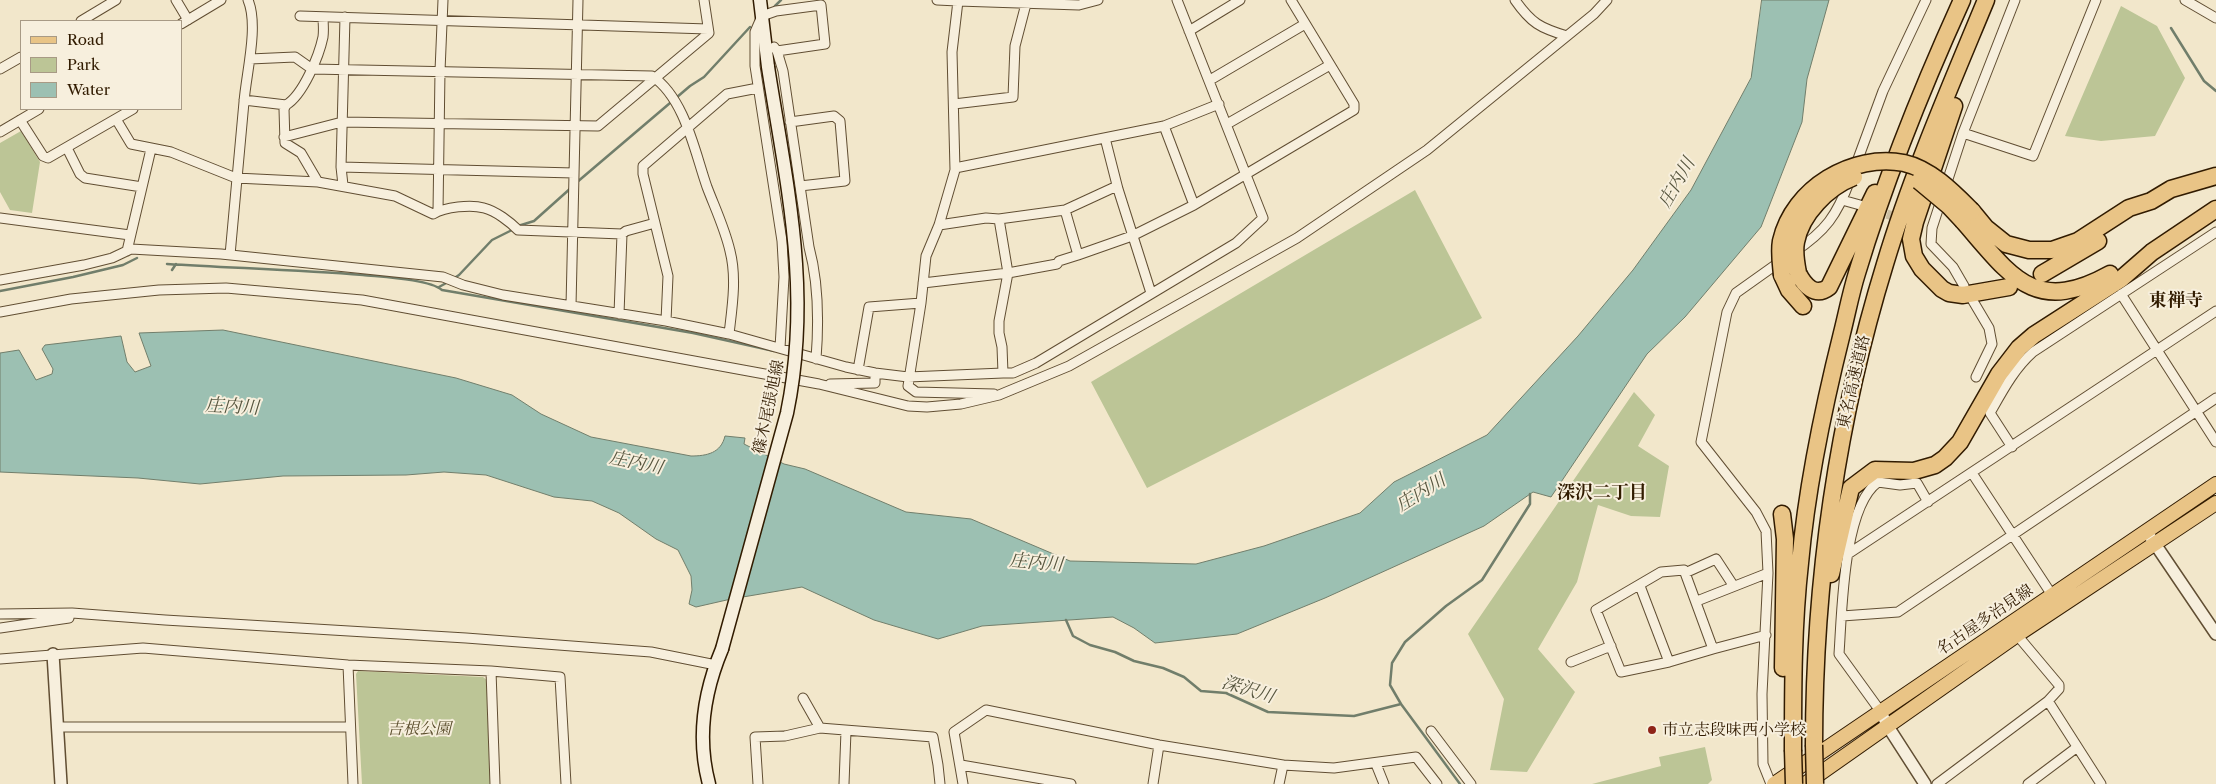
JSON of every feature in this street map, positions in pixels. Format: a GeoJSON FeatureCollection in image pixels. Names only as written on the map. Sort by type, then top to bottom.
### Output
{"type":"FeatureCollection","features":[{"type":"Feature","properties":{"kind":"highway","name":"東名高速道路"},"geometry":{"type":"LineString","coordinates":[[1794,784],[1790,750],[1800,563],[1817,443],[1857,274],[1908,129],[1962,0]]}},
{"type":"Feature","properties":{"kind":"highway","name":"東名高速道路"},"geometry":{"type":"LineString","coordinates":[[1815,784],[1814,672],[1818,612],[1830,505],[1839,450],[1863,342],[1885,263],[1916,172],[1988,0]]}},
{"type":"Feature","properties":{"kind":"highway"},"geometry":{"type":"LineString","coordinates":[[1988,0],[1923,196],[1911,239],[1914,256],[1922,269],[1949,293],[1963,295],[2009,287]]}},
{"type":"Feature","properties":{"kind":"highway"},"geometry":{"type":"LineString","coordinates":[[1908,129],[1892,156],[1829,287],[1825,290],[1814,290],[1806,287],[1790,274],[1780,256],[1781,241],[1788,224],[1812,190],[1827,178],[1863,163],[1881,161],[1905,164],[1922,170],[1953,192],[2001,265],[2015,278],[2049,292],[2063,292],[2085,287],[2152,252],[2216,209]]}},
{"type":"Feature","properties":{"kind":"highway"},"geometry":{"type":"LineString","coordinates":[[2042,274],[2073,257],[2134,217],[2151,201],[2171,189],[2216,176]]}},
{"type":"Feature","properties":{"kind":"highway"},"geometry":{"type":"LineString","coordinates":[[1968,216],[2006,244],[2040,251],[2065,247],[2129,208],[2151,201]]}},
{"type":"Feature","properties":{"kind":"highway"},"geometry":{"type":"LineString","coordinates":[[1814,672],[1836,548],[1851,488],[1875,470],[1914,472],[1935,465],[1945,458],[1960,442],[1999,374],[2019,348],[2034,335],[2121,279],[2152,252]]}},
{"type":"Feature","properties":{"kind":"highway"},"geometry":{"type":"LineString","coordinates":[[1790,274],[1789,290],[1803,306]]}},
{"type":"Feature","properties":{"kind":"highway"},"geometry":{"type":"LineString","coordinates":[[1782,514],[1784,524],[1783,676],[1790,750],[1789,784]]}},
{"type":"Feature","properties":{"kind":"main road","name":"篠木尾張旭線"},"geometry":{"type":"LineString","coordinates":[[709,784],[704,760],[703,723],[716,665],[787,413],[795,377],[798,334],[799,289],[796,245],[768,67],[760,0]]}},
{"type":"Feature","properties":{"kind":"main road","name":"名古屋多治見線"},"geometry":{"type":"LineString","coordinates":[[1805,784],[1884,719],[2052,595],[2216,484]]}},
{"type":"Feature","properties":{"kind":"main road","name":"名古屋多治見線"},"geometry":{"type":"LineString","coordinates":[[1772,784],[1884,719],[1912,710],[2017,635],[2216,503]]}},
{"type":"Feature","properties":{"kind":"street"},"geometry":{"type":"LineString","coordinates":[[83,20],[116,0]]}},
{"type":"Feature","properties":{"kind":"street"},"geometry":{"type":"LineString","coordinates":[[176,0],[184,22],[221,0]]}},
{"type":"Feature","properties":{"kind":"street"},"geometry":{"type":"LineString","coordinates":[[230,255],[244,100],[250,59],[252,20],[251,7],[248,0]]}},
{"type":"Feature","properties":{"kind":"street"},"geometry":{"type":"LineString","coordinates":[[438,211],[443,0]]}},
{"type":"Feature","properties":{"kind":"street"},"geometry":{"type":"LineString","coordinates":[[571,306],[578,0]]}},
{"type":"Feature","properties":{"kind":"street"},"geometry":{"type":"LineString","coordinates":[[284,137],[342,122],[598,126],[656,79],[708,33],[704,0]]}},
{"type":"Feature","properties":{"kind":"street"},"geometry":{"type":"LineString","coordinates":[[937,0],[1079,5],[1098,0]]}},
{"type":"Feature","properties":{"kind":"street"},"geometry":{"type":"LineString","coordinates":[[0,280],[84,265],[112,258],[131,249],[230,255],[444,277],[463,285],[503,294],[666,321],[729,334],[816,359],[875,373],[908,377],[1013,373],[1036,363],[1236,243],[1263,218],[1177,0]]}},
{"type":"Feature","properties":{"kind":"street"},"geometry":{"type":"LineString","coordinates":[[1189,31],[1240,0]]}},
{"type":"Feature","properties":{"kind":"street"},"geometry":{"type":"LineString","coordinates":[[923,284],[1008,273],[1057,264],[1059,261],[1132,236],[1194,205],[1354,110],[1354,104],[1291,0]]}},
{"type":"Feature","properties":{"kind":"street"},"geometry":{"type":"LineString","coordinates":[[1515,0],[1530,20],[1551,31],[1567,36]]}},
{"type":"Feature","properties":{"kind":"street"},"geometry":{"type":"LineString","coordinates":[[1594,14],[1599,0]]}},
{"type":"Feature","properties":{"kind":"street"},"geometry":{"type":"LineString","coordinates":[[0,312],[71,299],[159,290],[226,288],[362,300],[819,384],[908,406],[927,407],[961,404],[999,395],[1068,366],[1297,238],[1427,150],[1594,14],[1608,0]]}},
{"type":"Feature","properties":{"kind":"street"},"geometry":{"type":"LineString","coordinates":[[1772,784],[1762,764],[1762,694],[1768,573],[1766,531],[1756,512],[1701,442],[1723,328],[1727,312],[1736,293],[1809,243],[1829,224],[1842,200],[1883,91],[1926,0]]}},
{"type":"Feature","properties":{"kind":"street"},"geometry":{"type":"LineString","coordinates":[[1964,286],[1953,267],[1931,244],[1932,228],[1963,133],[2015,0]]}},
{"type":"Feature","properties":{"kind":"street"},"geometry":{"type":"LineString","coordinates":[[1963,133],[2033,156],[2096,0]]}},
{"type":"Feature","properties":{"kind":"street"},"geometry":{"type":"LineString","coordinates":[[2185,0],[2216,18]]}},
{"type":"Feature","properties":{"kind":"street"},"geometry":{"type":"LineString","coordinates":[[958,1],[952,52],[955,168],[939,225],[926,256],[908,386],[916,392],[937,394],[987,392],[999,395]]}},
{"type":"Feature","properties":{"kind":"street"},"geometry":{"type":"LineString","coordinates":[[954,104],[1013,97],[1015,46],[1026,2]]}},
{"type":"Feature","properties":{"kind":"street"},"geometry":{"type":"LineString","coordinates":[[778,51],[826,44],[820,4],[776,11],[762,16],[755,32],[755,66],[782,241],[784,277],[780,348]]}},
{"type":"Feature","properties":{"kind":"street"},"geometry":{"type":"LineString","coordinates":[[300,16],[708,29]]}},
{"type":"Feature","properties":{"kind":"street"},"geometry":{"type":"LineString","coordinates":[[244,100],[286,105],[291,102],[304,86],[323,37],[323,17]]}},
{"type":"Feature","properties":{"kind":"street"},"geometry":{"type":"LineString","coordinates":[[343,185],[341,167],[345,17]]}},
{"type":"Feature","properties":{"kind":"street"},"geometry":{"type":"LineString","coordinates":[[1210,80],[1305,24]]}},
{"type":"Feature","properties":{"kind":"street"},"geometry":{"type":"LineString","coordinates":[[766,41],[778,51],[783,71],[815,270],[818,320],[816,359]]}},
{"type":"Feature","properties":{"kind":"street"},"geometry":{"type":"LineString","coordinates":[[0,69],[20,57]]}},
{"type":"Feature","properties":{"kind":"street"},"geometry":{"type":"LineString","coordinates":[[250,59],[295,57],[311,68],[652,76],[674,101],[692,137],[700,167],[730,252],[733,290],[729,334]]}},
{"type":"Feature","properties":{"kind":"street"},"geometry":{"type":"LineString","coordinates":[[1227,124],[1330,65]]}},
{"type":"Feature","properties":{"kind":"street"},"geometry":{"type":"LineString","coordinates":[[666,321],[668,276],[643,174],[644,166],[727,94],[758,88]]}},
{"type":"Feature","properties":{"kind":"street"},"geometry":{"type":"LineString","coordinates":[[955,168],[1164,126],[1219,104]]}},
{"type":"Feature","properties":{"kind":"street"},"geometry":{"type":"LineString","coordinates":[[286,105],[285,143],[301,153],[318,182]]}},
{"type":"Feature","properties":{"kind":"street"},"geometry":{"type":"LineString","coordinates":[[0,132],[37,110]]}},
{"type":"Feature","properties":{"kind":"street"},"geometry":{"type":"LineString","coordinates":[[20,120],[45,158],[67,148],[131,110]]}},
{"type":"Feature","properties":{"kind":"street"},"geometry":{"type":"LineString","coordinates":[[790,122],[834,116],[840,121],[846,181],[844,183],[800,186]]}},
{"type":"Feature","properties":{"kind":"street"},"geometry":{"type":"LineString","coordinates":[[116,119],[132,144],[171,152],[237,178],[343,185],[395,196],[433,214],[438,211],[457,208],[485,208],[516,228],[622,234],[626,231],[655,223]]}},
{"type":"Feature","properties":{"kind":"street"},"geometry":{"type":"LineString","coordinates":[[1164,126],[1194,205]]}},
{"type":"Feature","properties":{"kind":"street"},"geometry":{"type":"LineString","coordinates":[[1105,138],[1117,186],[1151,293]]}},
{"type":"Feature","properties":{"kind":"street"},"geometry":{"type":"LineString","coordinates":[[67,148],[80,174],[85,178],[142,187]]}},
{"type":"Feature","properties":{"kind":"street"},"geometry":{"type":"LineString","coordinates":[[127,251],[151,149]]}},
{"type":"Feature","properties":{"kind":"street"},"geometry":{"type":"LineString","coordinates":[[341,167],[438,170],[574,181]]}},
{"type":"Feature","properties":{"kind":"street"},"geometry":{"type":"LineString","coordinates":[[939,225],[1065,210],[1117,186]]}},
{"type":"Feature","properties":{"kind":"street"},"geometry":{"type":"LineString","coordinates":[[1842,200],[1860,205]]}},
{"type":"Feature","properties":{"kind":"street"},"geometry":{"type":"LineString","coordinates":[[1065,210],[1078,255]]}},
{"type":"Feature","properties":{"kind":"street"},"geometry":{"type":"LineString","coordinates":[[0,218],[130,235]]}},
{"type":"Feature","properties":{"kind":"street"},"geometry":{"type":"LineString","coordinates":[[999,219],[1008,273],[999,327],[1003,372]]}},
{"type":"Feature","properties":{"kind":"street"},"geometry":{"type":"LineString","coordinates":[[1920,224],[1932,228]]}},
{"type":"Feature","properties":{"kind":"street"},"geometry":{"type":"LineString","coordinates":[[2012,447],[1990,413],[2012,374],[2033,352],[2216,232]]}},
{"type":"Feature","properties":{"kind":"street"},"geometry":{"type":"LineString","coordinates":[[619,314],[622,234]]}},
{"type":"Feature","properties":{"kind":"street"},"geometry":{"type":"LineString","coordinates":[[2121,294],[2216,442]]}},
{"type":"Feature","properties":{"kind":"street"},"geometry":{"type":"LineString","coordinates":[[1973,300],[1989,328],[1992,344],[1976,378]]}},
{"type":"Feature","properties":{"kind":"street"},"geometry":{"type":"LineString","coordinates":[[858,370],[870,307],[921,303]]}},
{"type":"Feature","properties":{"kind":"street"},"geometry":{"type":"LineString","coordinates":[[1848,554],[2216,310]]}},
{"type":"Feature","properties":{"kind":"street"},"geometry":{"type":"LineString","coordinates":[[819,384],[875,383],[875,373]]}},
{"type":"Feature","properties":{"kind":"street"},"geometry":{"type":"LineString","coordinates":[[1842,616],[1898,612],[2216,398]]}},
{"type":"Feature","properties":{"kind":"street"},"geometry":{"type":"LineString","coordinates":[[1972,473],[2052,595]]}},
{"type":"Feature","properties":{"kind":"street"},"geometry":{"type":"LineString","coordinates":[[1925,784],[1884,719],[1839,654],[1848,554],[1852,531],[1864,498],[1878,482],[1917,484],[1928,502]]}},
{"type":"Feature","properties":{"kind":"street"},"geometry":{"type":"LineString","coordinates":[[2146,530],[2216,634]]}},
{"type":"Feature","properties":{"kind":"street"},"geometry":{"type":"LineString","coordinates":[[1685,573],[1716,559],[1733,586]]}},
{"type":"Feature","properties":{"kind":"street"},"geometry":{"type":"LineString","coordinates":[[1713,649],[1697,601],[1684,570],[1661,572],[1596,610],[1621,672],[1669,662],[1766,635]]}},
{"type":"Feature","properties":{"kind":"street"},"geometry":{"type":"LineString","coordinates":[[1697,601],[1768,573]]}},
{"type":"Feature","properties":{"kind":"street"},"geometry":{"type":"LineString","coordinates":[[1640,586],[1669,662]]}},
{"type":"Feature","properties":{"kind":"street"},"geometry":{"type":"LineString","coordinates":[[0,614],[72,613],[651,652],[716,665]]}},
{"type":"Feature","properties":{"kind":"street"},"geometry":{"type":"LineString","coordinates":[[0,628],[58,619],[106,615]]}},
{"type":"Feature","properties":{"kind":"street"},"geometry":{"type":"LineString","coordinates":[[1937,784],[2048,701],[2059,689],[2059,685],[2017,635]]}},
{"type":"Feature","properties":{"kind":"street"},"geometry":{"type":"LineString","coordinates":[[1571,662],[1610,646]]}},
{"type":"Feature","properties":{"kind":"street"},"geometry":{"type":"LineString","coordinates":[[0,659],[143,648],[348,665],[491,671],[560,678],[566,784]]}},
{"type":"Feature","properties":{"kind":"street"},"geometry":{"type":"LineString","coordinates":[[53,654],[60,784]]}},
{"type":"Feature","properties":{"kind":"street"},"geometry":{"type":"LineString","coordinates":[[348,665],[353,784]]}},
{"type":"Feature","properties":{"kind":"street"},"geometry":{"type":"LineString","coordinates":[[491,671],[495,784]]}},
{"type":"Feature","properties":{"kind":"street"},"geometry":{"type":"LineString","coordinates":[[802,698],[820,728]]}},
{"type":"Feature","properties":{"kind":"street"},"geometry":{"type":"LineString","coordinates":[[2048,701],[2076,748],[2101,784]]}},
{"type":"Feature","properties":{"kind":"street"},"geometry":{"type":"LineString","coordinates":[[963,784],[954,732],[986,710],[1159,745],[1283,765],[1334,768],[1376,764],[1416,757],[1437,784]]}},
{"type":"Feature","properties":{"kind":"street"},"geometry":{"type":"LineString","coordinates":[[57,727],[350,727]]}},
{"type":"Feature","properties":{"kind":"street"},"geometry":{"type":"LineString","coordinates":[[758,784],[755,737],[784,736],[820,728],[933,737],[940,784]]}},
{"type":"Feature","properties":{"kind":"street"},"geometry":{"type":"LineString","coordinates":[[844,784],[846,731]]}},
{"type":"Feature","properties":{"kind":"street"},"geometry":{"type":"LineString","coordinates":[[1432,731],[1471,784]]}},
{"type":"Feature","properties":{"kind":"street"},"geometry":{"type":"LineString","coordinates":[[1153,784],[1159,745]]}},
{"type":"Feature","properties":{"kind":"street"},"geometry":{"type":"LineString","coordinates":[[2028,784],[2076,748]]}},
{"type":"Feature","properties":{"kind":"street"},"geometry":{"type":"LineString","coordinates":[[1376,764],[1384,784]]}},
{"type":"Feature","properties":{"kind":"street"},"geometry":{"type":"LineString","coordinates":[[961,765],[1071,784]]}},
{"type":"Feature","properties":{"kind":"street"},"geometry":{"type":"LineString","coordinates":[[1279,784],[1283,765]]}},
{"type":"Feature","properties":{"kind":"green space"},"geometry":{"type":"Polygon","coordinates":[[[2121,6],[2157,26],[2185,78],[2155,136],[2101,141],[2065,136],[2121,6]]]}},
{"type":"Feature","properties":{"kind":"green space"},"geometry":{"type":"Polygon","coordinates":[[[21,131],[40,162],[32,213],[10,210],[0,192],[0,143],[21,131]]]}},
{"type":"Feature","properties":{"kind":"green space"},"geometry":{"type":"Polygon","coordinates":[[[1415,190],[1482,318],[1147,488],[1091,382],[1415,190]]]}},
{"type":"Feature","properties":{"kind":"green space"},"geometry":{"type":"Polygon","coordinates":[[[1634,392],[1655,415],[1638,446],[1669,466],[1660,517],[1631,516],[1598,505],[1577,582],[1538,649],[1575,692],[1527,772],[1490,770],[1504,699],[1468,634],[1634,392]]]}},
{"type":"Feature","properties":{"kind":"green space","name":"吉根公園"},"geometry":{"type":"Polygon","coordinates":[[[358,671],[483,677],[488,681],[493,784],[362,784],[356,674],[358,671]]]}},
{"type":"Feature","properties":{"kind":"green space"},"geometry":{"type":"Polygon","coordinates":[[[1705,747],[1712,780],[1708,784],[1592,784],[1661,766],[1659,757],[1705,747]]]}},
{"type":"Feature","properties":{"kind":"water","name":"庄内川"},"geometry":{"type":"Polygon","coordinates":[[[1762,0],[1829,0],[1807,79],[1802,122],[1761,227],[1685,317],[1647,354],[1551,497],[1533,492],[1484,526],[1325,598],[1237,634],[1155,643],[1134,628],[1113,617],[982,626],[938,639],[874,620],[802,587],[696,607],[689,604],[692,590],[691,576],[678,550],[656,539],[619,513],[592,501],[554,497],[486,475],[444,472],[406,475],[283,476],[200,484],[138,478],[0,472],[0,353],[19,350],[36,380],[52,374],[53,369],[42,349],[45,345],[121,336],[127,362],[135,372],[151,366],[139,333],[223,330],[456,378],[512,395],[541,414],[591,437],[691,456],[708,454],[717,450],[725,436],[745,438],[744,444],[784,464],[805,469],[906,512],[971,519],[1070,561],[1196,564],[1264,546],[1360,513],[1394,482],[1487,435],[1578,336],[1633,270],[1691,190],[1751,78],[1762,0]]]}},
{"type":"Feature","properties":{"kind":"waterway"},"geometry":{"type":"LineString","coordinates":[[775,6],[781,0]]}},
{"type":"Feature","properties":{"kind":"waterway"},"geometry":{"type":"LineString","coordinates":[[576,183],[690,86],[704,77],[750,27]]}},
{"type":"Feature","properties":{"kind":"waterway"},"geometry":{"type":"LineString","coordinates":[[2171,28],[2204,81],[2216,91]]}},
{"type":"Feature","properties":{"kind":"waterway"},"geometry":{"type":"LineString","coordinates":[[518,226],[534,221],[572,187]]}},
{"type":"Feature","properties":{"kind":"waterway"},"geometry":{"type":"LineString","coordinates":[[453,279],[492,240],[514,229]]}},
{"type":"Feature","properties":{"kind":"waterway"},"geometry":{"type":"LineString","coordinates":[[0,291],[123,265],[137,258]]}},
{"type":"Feature","properties":{"kind":"waterway"},"geometry":{"type":"LineString","coordinates":[[167,264],[339,273],[404,279],[427,283],[442,290],[693,333],[774,351]]}},
{"type":"Feature","properties":{"kind":"waterway"},"geometry":{"type":"LineString","coordinates":[[172,270],[176,264]]}},
{"type":"Feature","properties":{"kind":"waterway"},"geometry":{"type":"LineString","coordinates":[[439,287],[448,282]]}},
{"type":"Feature","properties":{"kind":"waterway","name":"深沢川"},"geometry":{"type":"LineString","coordinates":[[1401,704],[1390,685],[1392,663],[1405,642],[1446,606],[1482,580],[1530,504],[1530,494]]}},
{"type":"Feature","properties":{"kind":"waterway","name":"深沢川"},"geometry":{"type":"LineString","coordinates":[[1066,620],[1073,636],[1090,645],[1115,652],[1134,661],[1163,668],[1184,677],[1201,691],[1226,693],[1268,712],[1354,716],[1401,704],[1460,784]]}},
{"type":"Feature","properties":{"kind":"tunnel"},"geometry":{"type":"LineString","coordinates":[[1874,210],[1902,219]]}},
{"type":"Feature","properties":{"kind":"place","name":"市立志段味西小学校"},"geometry":{"type":"Point","coordinates":[1652,730]}},
{"type":"Feature","properties":{"kind":"district","name":"東禅寺"},"geometry":{"type":"Point","coordinates":[2176,301]}},
{"type":"Feature","properties":{"kind":"district","name":"深沢二丁目"},"geometry":{"type":"Point","coordinates":[1602,493]}}]}
